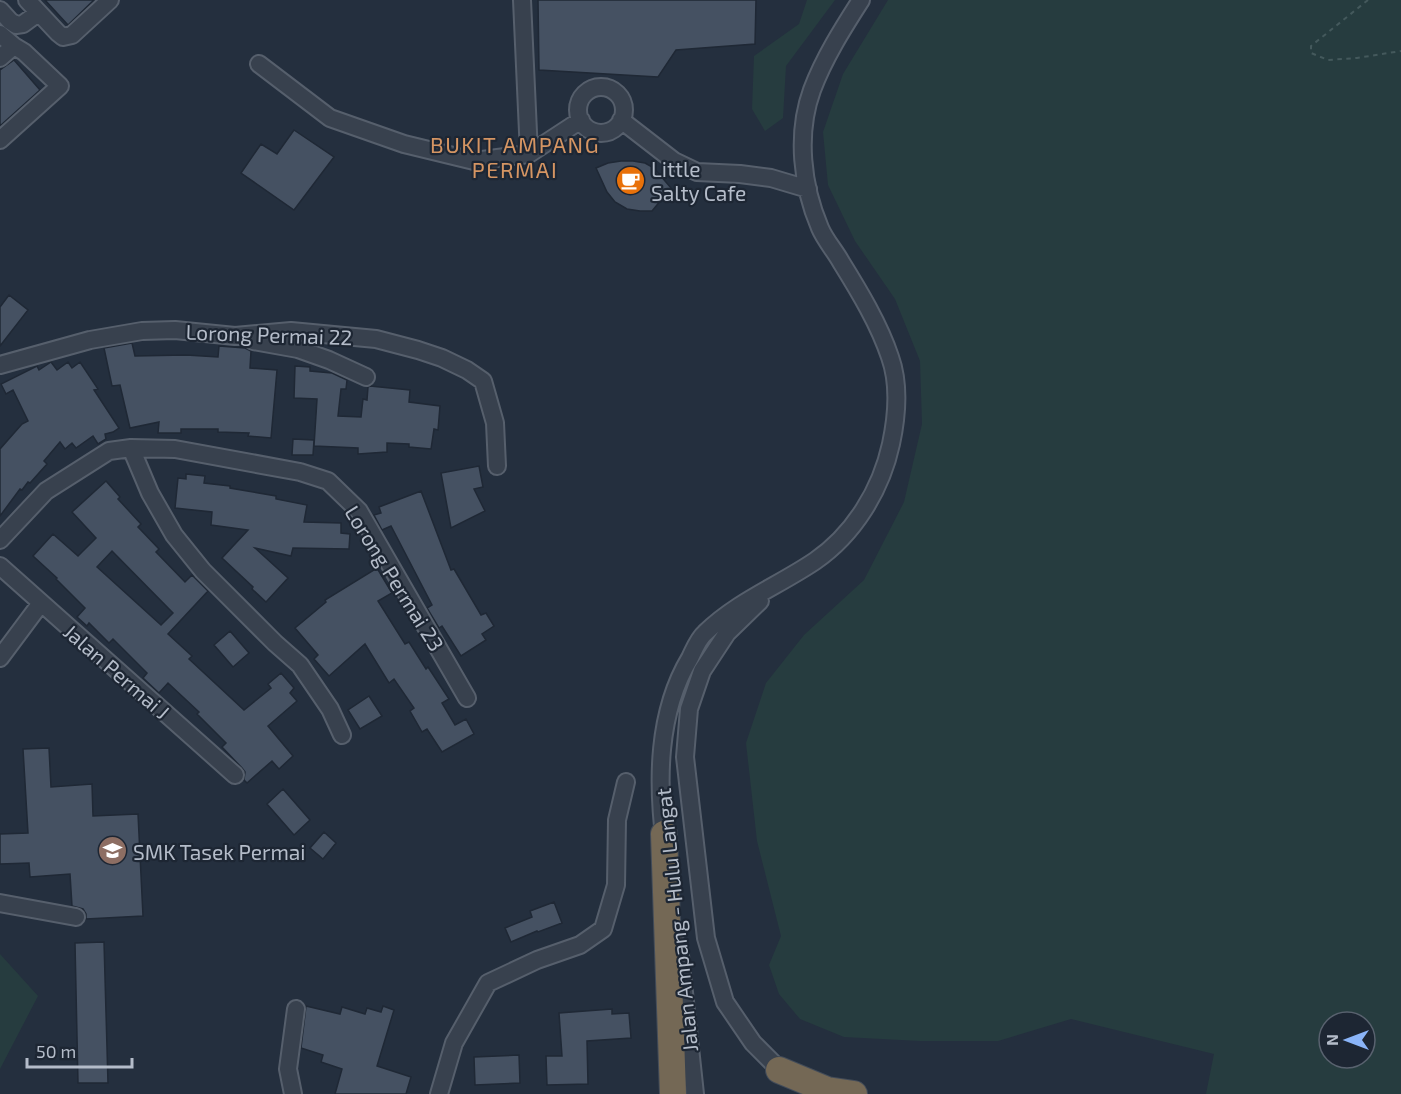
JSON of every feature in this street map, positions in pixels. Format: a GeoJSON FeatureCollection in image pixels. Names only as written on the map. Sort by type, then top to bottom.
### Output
{"type":"FeatureCollection","features":[{"type":"Feature","properties":{"kind":"highway"},"geometry":{"type":"LineString","coordinates":[[664,834],[673,1094]]}},
{"type":"Feature","properties":{"kind":"highway"},"geometry":{"type":"LineString","coordinates":[[779,1070],[826,1090],[854,1094]]}},
{"type":"Feature","properties":{"kind":"street"},"geometry":{"type":"LineString","coordinates":[[0,10],[16,25],[23,24],[33,6],[63,37],[72,35],[110,0]]}},
{"type":"Feature","properties":{"kind":"street"},"geometry":{"type":"LineString","coordinates":[[522,0],[528,154]]}},
{"type":"Feature","properties":{"kind":"street","name":"Jalan Ampang - Hulu Langat"},"geometry":{"type":"LineString","coordinates":[[695,1094],[684,986],[664,834],[661,780],[663,739],[670,703],[684,668],[703,635],[728,613],[756,594],[816,560],[840,540],[861,515],[878,484],[890,446],[896,413],[896,386],[891,358],[867,306],[821,230],[808,189],[803,159],[803,127],[811,92],[825,62],[861,0]]}},
{"type":"Feature","properties":{"kind":"street"},"geometry":{"type":"LineString","coordinates":[[0,34],[24,52],[60,86],[0,140]]}},
{"type":"Feature","properties":{"kind":"street"},"geometry":{"type":"LineString","coordinates":[[0,58],[14,46]]}},
{"type":"Feature","properties":{"kind":"street"},"geometry":{"type":"LineString","coordinates":[[259,64],[330,118],[404,144],[474,161],[528,154],[580,120]]}},
{"type":"Feature","properties":{"kind":"street"},"geometry":{"type":"LineString","coordinates":[[594,88],[609,88],[620,98],[623,105],[621,120],[611,130],[604,132],[590,130],[580,120],[578,112],[582,97],[594,88]]}},
{"type":"Feature","properties":{"kind":"street"},"geometry":{"type":"LineString","coordinates":[[621,120],[674,161],[697,172],[771,178],[808,189]]}},
{"type":"Feature","properties":{"kind":"street","name":"Lorong Permai 22"},"geometry":{"type":"LineString","coordinates":[[0,365],[90,340],[142,332],[175,330],[235,336],[291,331],[376,339],[442,358],[483,381],[495,429],[497,466]]}},
{"type":"Feature","properties":{"kind":"street"},"geometry":{"type":"LineString","coordinates":[[235,336],[298,349],[366,377]]}},
{"type":"Feature","properties":{"kind":"street"},"geometry":{"type":"LineString","coordinates":[[131,448],[150,494],[174,535],[202,571],[300,665],[330,709],[342,735]]}},
{"type":"Feature","properties":{"kind":"street","name":"Lorong Permai 23"},"geometry":{"type":"LineString","coordinates":[[0,540],[46,491],[109,451],[131,448],[175,449],[300,472],[328,481],[359,512],[467,698]]}},
{"type":"Feature","properties":{"kind":"street","name":"Jalan Permai J"},"geometry":{"type":"LineString","coordinates":[[0,566],[235,775]]}},
{"type":"Feature","properties":{"kind":"street","name":"Jalan Ampang - Hulu Langat"},"geometry":{"type":"LineString","coordinates":[[782,579],[727,633],[702,671],[689,709],[686,757],[706,938],[725,1002],[753,1043],[779,1070],[809,1094]]}},
{"type":"Feature","properties":{"kind":"street"},"geometry":{"type":"LineString","coordinates":[[0,658],[41,603]]}},
{"type":"Feature","properties":{"kind":"street"},"geometry":{"type":"LineString","coordinates":[[439,1094],[454,1043],[488,983],[537,960],[580,945],[603,929],[616,885],[617,820],[626,782]]}},
{"type":"Feature","properties":{"kind":"street"},"geometry":{"type":"LineString","coordinates":[[0,903],[76,917]]}},
{"type":"Feature","properties":{"kind":"street"},"geometry":{"type":"LineString","coordinates":[[293,1094],[288,1069],[296,1009]]}},
{"type":"Feature","properties":{"kind":"path"},"geometry":{"type":"LineString","coordinates":[[1368,0],[1311,46],[1311,54],[1328,60],[1401,51]]}},
{"type":"Feature","properties":{"kind":"green space"},"geometry":{"type":"Polygon","coordinates":[[[807,0],[835,0],[786,66],[783,118],[765,131],[752,109],[754,56],[799,24],[807,0]]]}},
{"type":"Feature","properties":{"kind":"green space"},"geometry":{"type":"Polygon","coordinates":[[[888,0],[1401,0],[1401,1094],[1206,1094],[1214,1054],[1071,1019],[998,1041],[920,1041],[844,1037],[800,1019],[779,994],[769,965],[781,936],[757,841],[746,743],[766,683],[804,635],[864,580],[904,502],[922,424],[920,361],[895,299],[855,241],[828,185],[823,132],[843,74],[888,0]]]}},
{"type":"Feature","properties":{"kind":"green space"},"geometry":{"type":"Polygon","coordinates":[[[0,954],[38,996],[0,1069],[0,954]]]}},
{"type":"Feature","properties":{"kind":"building"},"geometry":{"type":"Polygon","coordinates":[[[45,0],[94,0],[68,25],[45,0]]]}},
{"type":"Feature","properties":{"kind":"building"},"geometry":{"type":"Polygon","coordinates":[[[538,0],[756,0],[755,44],[676,50],[658,77],[539,70],[538,0]]]}},
{"type":"Feature","properties":{"kind":"building"},"geometry":{"type":"Polygon","coordinates":[[[14,60],[40,90],[0,126],[0,70],[14,60]]]}},
{"type":"Feature","properties":{"kind":"building"},"geometry":{"type":"Polygon","coordinates":[[[294,130],[334,157],[294,210],[241,173],[261,144],[277,154],[294,130]]]}},
{"type":"Feature","properties":{"kind":"building"},"geometry":{"type":"Polygon","coordinates":[[[621,161],[645,163],[654,168],[671,188],[652,211],[627,209],[615,202],[607,192],[596,168],[621,161]]]}},
{"type":"Feature","properties":{"kind":"building"},"geometry":{"type":"Polygon","coordinates":[[[9,295],[28,310],[0,346],[0,307],[9,295]]]}},
{"type":"Feature","properties":{"kind":"building"},"geometry":{"type":"Polygon","coordinates":[[[132,343],[135,356],[218,357],[219,346],[245,348],[251,351],[250,368],[277,370],[271,438],[248,436],[249,433],[218,432],[218,429],[181,429],[181,433],[158,433],[159,422],[130,428],[120,385],[112,386],[104,348],[132,343]]]}},
{"type":"Feature","properties":{"kind":"building"},"geometry":{"type":"Polygon","coordinates":[[[51,362],[57,370],[68,362],[72,368],[80,362],[98,389],[94,390],[119,428],[105,434],[106,439],[98,444],[93,436],[76,448],[72,443],[65,449],[60,442],[44,461],[47,464],[30,483],[28,482],[22,490],[20,489],[0,516],[0,449],[22,424],[28,421],[13,390],[6,394],[1,384],[37,366],[39,370],[51,362]]]}},
{"type":"Feature","properties":{"kind":"building"},"geometry":{"type":"Polygon","coordinates":[[[295,366],[310,367],[310,371],[332,373],[347,380],[346,389],[341,389],[338,416],[361,417],[363,399],[367,400],[370,386],[410,390],[409,402],[440,406],[438,430],[434,429],[431,449],[409,447],[409,444],[387,443],[387,452],[358,454],[358,448],[314,446],[317,399],[294,398],[295,366]]]}},
{"type":"Feature","properties":{"kind":"building"},"geometry":{"type":"Polygon","coordinates":[[[293,439],[314,440],[313,455],[292,455],[293,439]]]}},
{"type":"Feature","properties":{"kind":"building"},"geometry":{"type":"Polygon","coordinates":[[[479,466],[483,487],[474,489],[485,511],[451,528],[441,473],[479,466]]]}},
{"type":"Feature","properties":{"kind":"building"},"geometry":{"type":"Polygon","coordinates":[[[186,474],[205,476],[204,483],[230,486],[230,488],[276,496],[276,499],[307,505],[304,522],[341,523],[341,533],[350,534],[349,549],[293,548],[291,556],[255,548],[288,578],[266,602],[222,558],[248,530],[211,525],[212,512],[175,508],[178,478],[186,479],[186,474]]]}},
{"type":"Feature","properties":{"kind":"building"},"geometry":{"type":"Polygon","coordinates":[[[106,481],[120,497],[118,499],[141,524],[138,527],[159,549],[156,552],[185,582],[192,575],[208,591],[168,634],[192,656],[189,659],[244,710],[271,688],[268,684],[281,673],[294,688],[290,693],[297,701],[268,726],[293,756],[279,769],[272,761],[247,783],[244,780],[245,772],[222,747],[226,743],[197,714],[199,712],[168,683],[159,693],[143,678],[147,673],[113,639],[109,643],[89,623],[87,626],[77,617],[85,608],[33,556],[53,534],[78,556],[96,538],[72,512],[106,481]],[[112,551],[97,567],[161,625],[173,613],[112,551]]]}},
{"type":"Feature","properties":{"kind":"building"},"geometry":{"type":"Polygon","coordinates":[[[421,491],[451,570],[454,569],[481,615],[486,613],[494,626],[482,634],[486,640],[461,656],[442,626],[439,628],[427,608],[432,605],[391,526],[382,530],[374,515],[381,513],[379,507],[421,491]]]}},
{"type":"Feature","properties":{"kind":"building"},"geometry":{"type":"Polygon","coordinates":[[[377,568],[392,593],[378,601],[405,644],[409,642],[449,699],[442,703],[455,725],[466,719],[474,734],[442,752],[427,729],[422,732],[410,711],[414,708],[394,679],[389,683],[365,644],[329,676],[314,659],[318,655],[295,628],[326,602],[325,600],[377,568]]]}},
{"type":"Feature","properties":{"kind":"building"},"geometry":{"type":"Polygon","coordinates":[[[230,631],[249,653],[233,667],[214,645],[230,631]]]}},
{"type":"Feature","properties":{"kind":"building"},"geometry":{"type":"Polygon","coordinates":[[[369,696],[382,716],[360,729],[348,710],[369,696]]]}},
{"type":"Feature","properties":{"kind":"building"},"geometry":{"type":"Polygon","coordinates":[[[49,748],[51,787],[92,784],[93,816],[138,814],[143,916],[86,919],[83,909],[72,906],[70,874],[30,877],[29,863],[0,864],[0,834],[28,833],[23,749],[49,748]]]}},
{"type":"Feature","properties":{"kind":"building"},"geometry":{"type":"Polygon","coordinates":[[[283,789],[310,820],[294,835],[267,804],[283,789]]]}},
{"type":"Feature","properties":{"kind":"building"},"geometry":{"type":"Polygon","coordinates":[[[324,832],[336,843],[323,859],[310,848],[324,832]]]}},
{"type":"Feature","properties":{"kind":"building"},"geometry":{"type":"Polygon","coordinates":[[[554,902],[562,923],[511,942],[505,928],[532,917],[530,911],[554,902]]]}},
{"type":"Feature","properties":{"kind":"building"},"geometry":{"type":"Polygon","coordinates":[[[104,942],[108,1083],[78,1083],[75,943],[104,942]]]}},
{"type":"Feature","properties":{"kind":"building"},"geometry":{"type":"Polygon","coordinates":[[[306,1006],[340,1014],[342,1007],[365,1014],[367,1008],[381,1012],[383,1006],[394,1010],[377,1066],[411,1077],[406,1094],[335,1094],[342,1069],[321,1062],[323,1055],[301,1048],[306,1006]]]}},
{"type":"Feature","properties":{"kind":"building"},"geometry":{"type":"Polygon","coordinates":[[[612,1009],[612,1014],[629,1013],[631,1038],[587,1041],[588,1084],[547,1085],[546,1056],[562,1056],[559,1013],[612,1009]]]}},
{"type":"Feature","properties":{"kind":"building"},"geometry":{"type":"Polygon","coordinates":[[[519,1055],[520,1083],[475,1085],[474,1057],[519,1055]]]}},
{"type":"Feature","properties":{"kind":"place","name":"Little Salty Cafe"},"geometry":{"type":"Point","coordinates":[630,180]}},
{"type":"Feature","properties":{"kind":"place","name":"SMK Tasek Permai"},"geometry":{"type":"Point","coordinates":[112,851]}},
{"type":"Feature","properties":{"kind":"district","name":"BUKIT AMPANG PERMAI"},"geometry":{"type":"Point","coordinates":[515,156]}}]}
